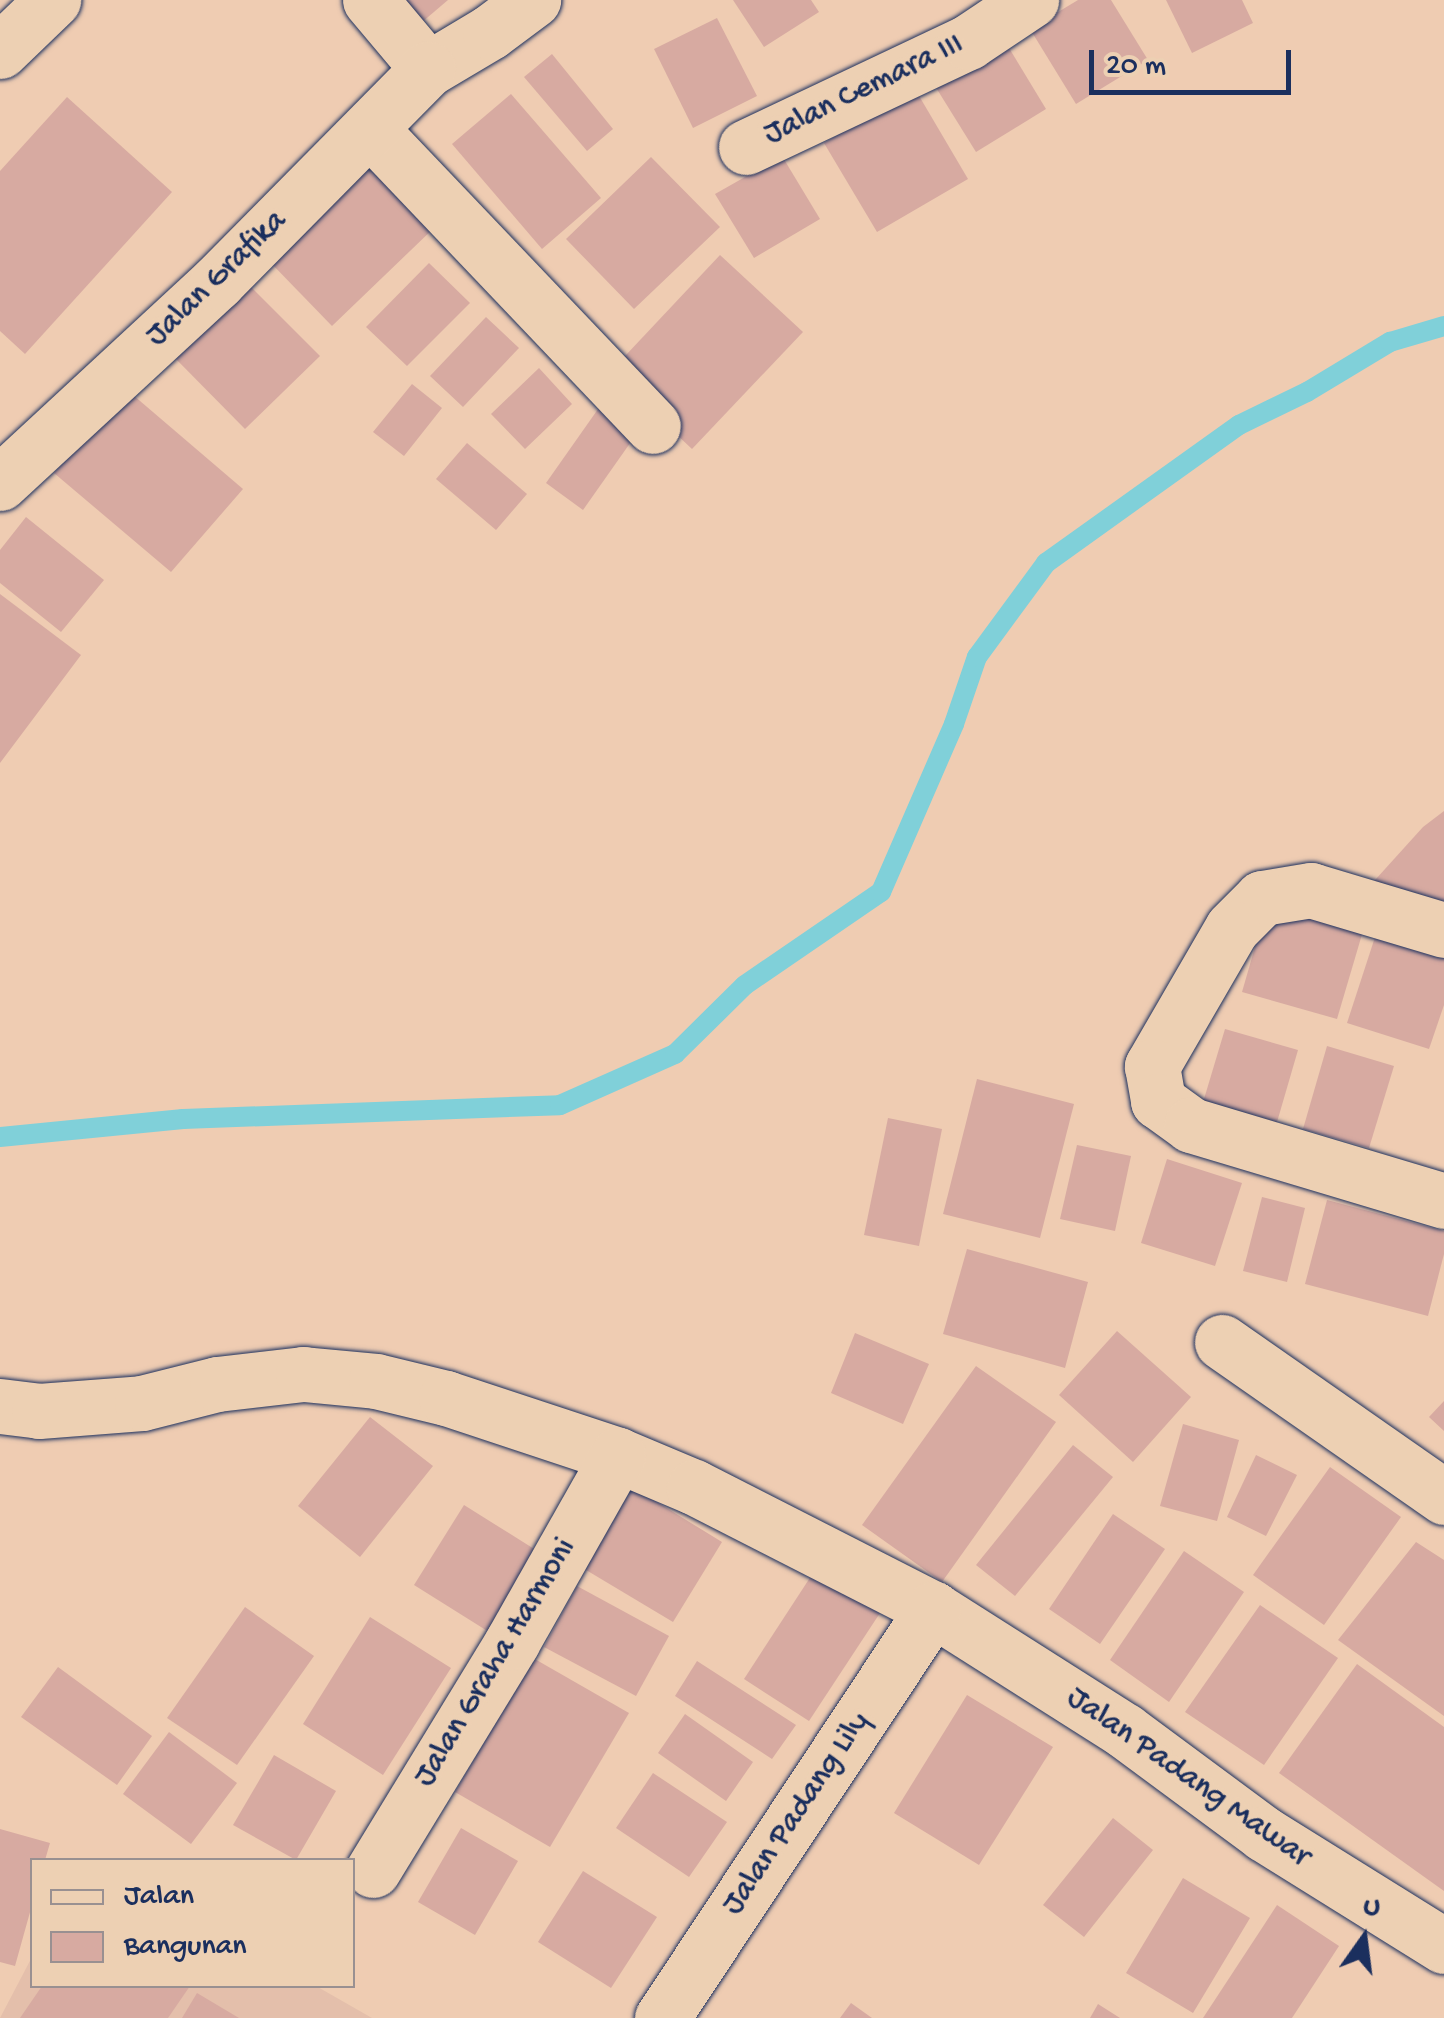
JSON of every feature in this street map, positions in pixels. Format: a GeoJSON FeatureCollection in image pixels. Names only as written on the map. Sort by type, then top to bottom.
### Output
{"type":"FeatureCollection","features":[{"type":"Feature","properties":{"kind":"street"},"geometry":{"type":"LineString","coordinates":[[0,51],[53,0]]}},
{"type":"Feature","properties":{"kind":"street"},"geometry":{"type":"LineString","coordinates":[[370,0],[428,69],[490,32],[532,0]]}},
{"type":"Feature","properties":{"kind":"street","name":"Jalan Cemara III"},"geometry":{"type":"LineString","coordinates":[[746,147],[968,42],[1031,0]]}},
{"type":"Feature","properties":{"kind":"street","name":"Jalan Grafika"},"geometry":{"type":"LineString","coordinates":[[0,483],[217,282],[428,69]]}},
{"type":"Feature","properties":{"kind":"street"},"geometry":{"type":"LineString","coordinates":[[370,128],[653,426]]}},
{"type":"Feature","properties":{"kind":"street"},"geometry":{"type":"LineString","coordinates":[[1444,930],[1312,890],[1262,898],[1232,928],[1152,1066],[1158,1101],[1192,1125],[1444,1201]]}},
{"type":"Feature","properties":{"kind":"street"},"geometry":{"type":"LineString","coordinates":[[1222,1342],[1444,1497]]}},
{"type":"Feature","properties":{"kind":"street"},"geometry":{"type":"LineString","coordinates":[[0,1406],[39,1410],[142,1402],[217,1384],[303,1374],[376,1381],[500,1413],[618,1455],[694,1487],[933,1609]]}},
{"type":"Feature","properties":{"kind":"street","name":"Jalan Graha Harmoni"},"geometry":{"type":"LineString","coordinates":[[373,1870],[512,1642],[618,1455]]}},
{"type":"Feature","properties":{"kind":"street","name":"Jalan Padang Mawar"},"geometry":{"type":"LineString","coordinates":[[933,1609],[1125,1731],[1264,1834],[1444,1946]]}},
{"type":"Feature","properties":{"kind":"street","name":"Jalan Padang Lily"},"geometry":{"type":"LineString","coordinates":[[662,2018],[933,1609]]}},
{"type":"Feature","properties":{"kind":"shaded area"},"geometry":{"type":"Polygon","coordinates":[[[30,1961],[30,1988],[320,1988],[372,2018],[0,2018],[30,1961]]]}},
{"type":"Feature","properties":{"kind":"building"},"geometry":{"type":"Polygon","coordinates":[[[401,0],[448,0],[421,23],[401,0]]]}},
{"type":"Feature","properties":{"kind":"building"},"geometry":{"type":"Polygon","coordinates":[[[733,0],[811,0],[819,12],[764,47],[733,0]]]}},
{"type":"Feature","properties":{"kind":"building"},"geometry":{"type":"Polygon","coordinates":[[[1078,0],[1111,0],[1148,60],[1076,104],[1030,29],[1078,0]]]}},
{"type":"Feature","properties":{"kind":"building"},"geometry":{"type":"Polygon","coordinates":[[[1166,0],[1242,0],[1253,23],[1192,53],[1166,0]]]}},
{"type":"Feature","properties":{"kind":"building"},"geometry":{"type":"Polygon","coordinates":[[[717,18],[757,96],[693,128],[654,49],[717,18]]]}},
{"type":"Feature","properties":{"kind":"building"},"geometry":{"type":"Polygon","coordinates":[[[1006,43],[1046,109],[976,152],[935,86],[1006,43]]]}},
{"type":"Feature","properties":{"kind":"building"},"geometry":{"type":"Polygon","coordinates":[[[552,54],[613,129],[587,151],[524,77],[552,54]]]}},
{"type":"Feature","properties":{"kind":"building"},"geometry":{"type":"Polygon","coordinates":[[[915,89],[968,179],[877,232],[824,143],[915,89]]]}},
{"type":"Feature","properties":{"kind":"building"},"geometry":{"type":"Polygon","coordinates":[[[511,94],[601,198],[542,249],[452,144],[511,94]]]}},
{"type":"Feature","properties":{"kind":"building"},"geometry":{"type":"Polygon","coordinates":[[[67,97],[172,192],[25,354],[0,331],[0,171],[67,97]]]}},
{"type":"Feature","properties":{"kind":"building"},"geometry":{"type":"Polygon","coordinates":[[[782,156],[820,219],[754,258],[715,194],[782,156]]]}},
{"type":"Feature","properties":{"kind":"building"},"geometry":{"type":"Polygon","coordinates":[[[651,157],[720,227],[634,309],[566,239],[651,157]]]}},
{"type":"Feature","properties":{"kind":"building"},"geometry":{"type":"Polygon","coordinates":[[[373,159],[436,226],[332,326],[268,260],[373,159]]]}},
{"type":"Feature","properties":{"kind":"building"},"geometry":{"type":"Polygon","coordinates":[[[720,255],[803,332],[692,449],[610,372],[720,255]]]}},
{"type":"Feature","properties":{"kind":"building"},"geometry":{"type":"Polygon","coordinates":[[[429,263],[470,303],[407,366],[366,327],[429,263]]]}},
{"type":"Feature","properties":{"kind":"building"},"geometry":{"type":"Polygon","coordinates":[[[245,281],[320,356],[245,429],[171,354],[245,281]]]}},
{"type":"Feature","properties":{"kind":"building"},"geometry":{"type":"Polygon","coordinates":[[[486,317],[519,348],[463,407],[430,376],[486,317]]]}},
{"type":"Feature","properties":{"kind":"building"},"geometry":{"type":"Polygon","coordinates":[[[539,368],[572,404],[525,449],[491,414],[539,368]]]}},
{"type":"Feature","properties":{"kind":"building"},"geometry":{"type":"Polygon","coordinates":[[[412,384],[442,408],[404,456],[373,432],[412,384]]]}},
{"type":"Feature","properties":{"kind":"building"},"geometry":{"type":"Polygon","coordinates":[[[126,389],[243,489],[171,572],[54,473],[126,389]]]}},
{"type":"Feature","properties":{"kind":"building"},"geometry":{"type":"Polygon","coordinates":[[[603,402],[640,429],[583,510],[546,483],[603,402]]]}},
{"type":"Feature","properties":{"kind":"building"},"geometry":{"type":"Polygon","coordinates":[[[467,443],[527,494],[496,530],[436,479],[467,443]]]}},
{"type":"Feature","properties":{"kind":"building"},"geometry":{"type":"Polygon","coordinates":[[[26,517],[104,580],[61,632],[0,583],[0,550],[26,517]]]}},
{"type":"Feature","properties":{"kind":"building"},"geometry":{"type":"Polygon","coordinates":[[[0,594],[81,655],[0,763],[0,594]]]}},
{"type":"Feature","properties":{"kind":"building"},"geometry":{"type":"Polygon","coordinates":[[[1444,811],[1444,910],[1366,890],[1423,827],[1444,811]]]}},
{"type":"Feature","properties":{"kind":"building"},"geometry":{"type":"Polygon","coordinates":[[[1268,902],[1363,931],[1337,1019],[1242,992],[1268,902]]]}},
{"type":"Feature","properties":{"kind":"building"},"geometry":{"type":"Polygon","coordinates":[[[1376,934],[1444,956],[1444,1005],[1429,1049],[1347,1023],[1376,934]]]}},
{"type":"Feature","properties":{"kind":"building"},"geometry":{"type":"Polygon","coordinates":[[[1225,1029],[1298,1050],[1275,1129],[1201,1109],[1225,1029]]]}},
{"type":"Feature","properties":{"kind":"building"},"geometry":{"type":"Polygon","coordinates":[[[1327,1046],[1394,1066],[1369,1148],[1303,1129],[1327,1046]]]}},
{"type":"Feature","properties":{"kind":"building"},"geometry":{"type":"Polygon","coordinates":[[[977,1079],[1074,1104],[1040,1238],[943,1214],[977,1079]]]}},
{"type":"Feature","properties":{"kind":"building"},"geometry":{"type":"Polygon","coordinates":[[[888,1118],[942,1129],[919,1246],[864,1235],[888,1118]]]}},
{"type":"Feature","properties":{"kind":"building"},"geometry":{"type":"Polygon","coordinates":[[[1077,1145],[1131,1156],[1115,1231],[1060,1219],[1077,1145]]]}},
{"type":"Feature","properties":{"kind":"building"},"geometry":{"type":"Polygon","coordinates":[[[1167,1159],[1242,1183],[1215,1266],[1141,1243],[1167,1159]]]}},
{"type":"Feature","properties":{"kind":"building"},"geometry":{"type":"Polygon","coordinates":[[[1262,1197],[1305,1208],[1287,1282],[1243,1271],[1262,1197]]]}},
{"type":"Feature","properties":{"kind":"building"},"geometry":{"type":"Polygon","coordinates":[[[1327,1200],[1444,1231],[1444,1254],[1428,1316],[1305,1284],[1327,1200]]]}},
{"type":"Feature","properties":{"kind":"building"},"geometry":{"type":"Polygon","coordinates":[[[967,1249],[1088,1282],[1065,1368],[943,1334],[967,1249]]]}},
{"type":"Feature","properties":{"kind":"building"},"geometry":{"type":"Polygon","coordinates":[[[1117,1331],[1191,1397],[1133,1462],[1059,1395],[1117,1331]]]}},
{"type":"Feature","properties":{"kind":"building"},"geometry":{"type":"Polygon","coordinates":[[[855,1333],[929,1364],[903,1424],[831,1393],[855,1333]]]}},
{"type":"Feature","properties":{"kind":"building"},"geometry":{"type":"Polygon","coordinates":[[[976,1366],[1056,1422],[942,1582],[862,1525],[976,1366]]]}},
{"type":"Feature","properties":{"kind":"building"},"geometry":{"type":"Polygon","coordinates":[[[1444,1401],[1444,1431],[1429,1417],[1444,1401]]]}},
{"type":"Feature","properties":{"kind":"building"},"geometry":{"type":"Polygon","coordinates":[[[370,1417],[433,1466],[360,1557],[298,1506],[370,1417]]]}},
{"type":"Feature","properties":{"kind":"building"},"geometry":{"type":"Polygon","coordinates":[[[1183,1424],[1239,1440],[1217,1521],[1160,1506],[1183,1424]]]}},
{"type":"Feature","properties":{"kind":"building"},"geometry":{"type":"Polygon","coordinates":[[[1073,1445],[1113,1477],[1015,1596],[976,1565],[1073,1445]]]}},
{"type":"Feature","properties":{"kind":"building"},"geometry":{"type":"Polygon","coordinates":[[[1256,1455],[1297,1475],[1266,1536],[1227,1517],[1256,1455]]]}},
{"type":"Feature","properties":{"kind":"building"},"geometry":{"type":"Polygon","coordinates":[[[1330,1467],[1401,1517],[1324,1625],[1253,1575],[1330,1467]]]}},
{"type":"Feature","properties":{"kind":"building"},"geometry":{"type":"Polygon","coordinates":[[[616,1477],[722,1542],[673,1622],[566,1558],[616,1477]]]}},
{"type":"Feature","properties":{"kind":"building"},"geometry":{"type":"Polygon","coordinates":[[[464,1505],[539,1552],[489,1632],[414,1585],[464,1505]]]}},
{"type":"Feature","properties":{"kind":"building"},"geometry":{"type":"Polygon","coordinates":[[[1113,1514],[1165,1549],[1100,1644],[1049,1609],[1113,1514]]]}},
{"type":"Feature","properties":{"kind":"building"},"geometry":{"type":"Polygon","coordinates":[[[1416,1542],[1444,1560],[1444,1716],[1338,1640],[1416,1542]]]}},
{"type":"Feature","properties":{"kind":"building"},"geometry":{"type":"Polygon","coordinates":[[[1184,1551],[1244,1592],[1169,1702],[1110,1660],[1184,1551]]]}},
{"type":"Feature","properties":{"kind":"building"},"geometry":{"type":"Polygon","coordinates":[[[815,1570],[880,1613],[809,1721],[744,1679],[815,1570]]]}},
{"type":"Feature","properties":{"kind":"building"},"geometry":{"type":"Polygon","coordinates":[[[577,1586],[669,1636],[636,1696],[544,1647],[577,1586]]]}},
{"type":"Feature","properties":{"kind":"building"},"geometry":{"type":"Polygon","coordinates":[[[1260,1605],[1338,1658],[1264,1765],[1185,1712],[1260,1605]]]}},
{"type":"Feature","properties":{"kind":"building"},"geometry":{"type":"Polygon","coordinates":[[[245,1607],[314,1656],[237,1765],[167,1718],[245,1607]]]}},
{"type":"Feature","properties":{"kind":"building"},"geometry":{"type":"Polygon","coordinates":[[[370,1617],[451,1668],[383,1775],[303,1724],[370,1617]]]}},
{"type":"Feature","properties":{"kind":"building"},"geometry":{"type":"Polygon","coordinates":[[[533,1658],[629,1713],[550,1847],[455,1792],[533,1658]]]}},
{"type":"Feature","properties":{"kind":"building"},"geometry":{"type":"Polygon","coordinates":[[[697,1661],[796,1725],[772,1759],[675,1696],[697,1661]]]}},
{"type":"Feature","properties":{"kind":"building"},"geometry":{"type":"Polygon","coordinates":[[[1357,1664],[1444,1727],[1444,1891],[1279,1773],[1357,1664]]]}},
{"type":"Feature","properties":{"kind":"building"},"geometry":{"type":"Polygon","coordinates":[[[58,1667],[152,1736],[117,1785],[21,1717],[58,1667]]]}},
{"type":"Feature","properties":{"kind":"building"},"geometry":{"type":"Polygon","coordinates":[[[967,1695],[1053,1747],[979,1865],[894,1813],[967,1695]]]}},
{"type":"Feature","properties":{"kind":"building"},"geometry":{"type":"Polygon","coordinates":[[[685,1714],[753,1762],[726,1801],[658,1753],[685,1714]]]}},
{"type":"Feature","properties":{"kind":"building"},"geometry":{"type":"Polygon","coordinates":[[[169,1732],[237,1783],[191,1844],[123,1794],[169,1732]]]}},
{"type":"Feature","properties":{"kind":"building"},"geometry":{"type":"Polygon","coordinates":[[[274,1755],[336,1791],[297,1858],[233,1825],[274,1755]]]}},
{"type":"Feature","properties":{"kind":"building"},"geometry":{"type":"Polygon","coordinates":[[[653,1773],[727,1822],[689,1877],[616,1828],[653,1773]]]}},
{"type":"Feature","properties":{"kind":"building"},"geometry":{"type":"Polygon","coordinates":[[[1113,1818],[1153,1850],[1084,1937],[1043,1905],[1113,1818]]]}},
{"type":"Feature","properties":{"kind":"building"},"geometry":{"type":"Polygon","coordinates":[[[461,1828],[518,1861],[475,1935],[418,1902],[461,1828]]]}},
{"type":"Feature","properties":{"kind":"building"},"geometry":{"type":"Polygon","coordinates":[[[0,1829],[50,1843],[46,1858],[30,1858],[30,1912],[15,1966],[0,1962],[0,1829]]]}},
{"type":"Feature","properties":{"kind":"building"},"geometry":{"type":"Polygon","coordinates":[[[583,1871],[657,1917],[611,1988],[538,1942],[583,1871]]]}},
{"type":"Feature","properties":{"kind":"building"},"geometry":{"type":"Polygon","coordinates":[[[1183,1878],[1250,1918],[1193,2013],[1126,1973],[1183,1878]]]}},
{"type":"Feature","properties":{"kind":"building"},"geometry":{"type":"Polygon","coordinates":[[[1277,1905],[1339,1946],[1292,2018],[1203,2018],[1277,1905]]]}},
{"type":"Feature","properties":{"kind":"building"},"geometry":{"type":"Polygon","coordinates":[[[41,1988],[189,1988],[168,2018],[20,2018],[41,1988]]]}},
{"type":"Feature","properties":{"kind":"building"},"geometry":{"type":"Polygon","coordinates":[[[197,1993],[239,2018],[182,2018],[197,1993]]]}},
{"type":"Feature","properties":{"kind":"building"},"geometry":{"type":"Polygon","coordinates":[[[851,2003],[872,2018],[840,2018],[851,2003]]]}},
{"type":"Feature","properties":{"kind":"building"},"geometry":{"type":"Polygon","coordinates":[[[1098,2004],[1120,2018],[1090,2018],[1098,2004]]]}},
{"type":"Feature","properties":{"kind":"waterway"},"geometry":{"type":"LineString","coordinates":[[0,1137],[183,1119],[560,1105],[675,1054],[745,985],[881,892],[954,724],[977,657],[1046,563],[1239,425],[1307,392],[1390,342],[1444,326]]}}]}
